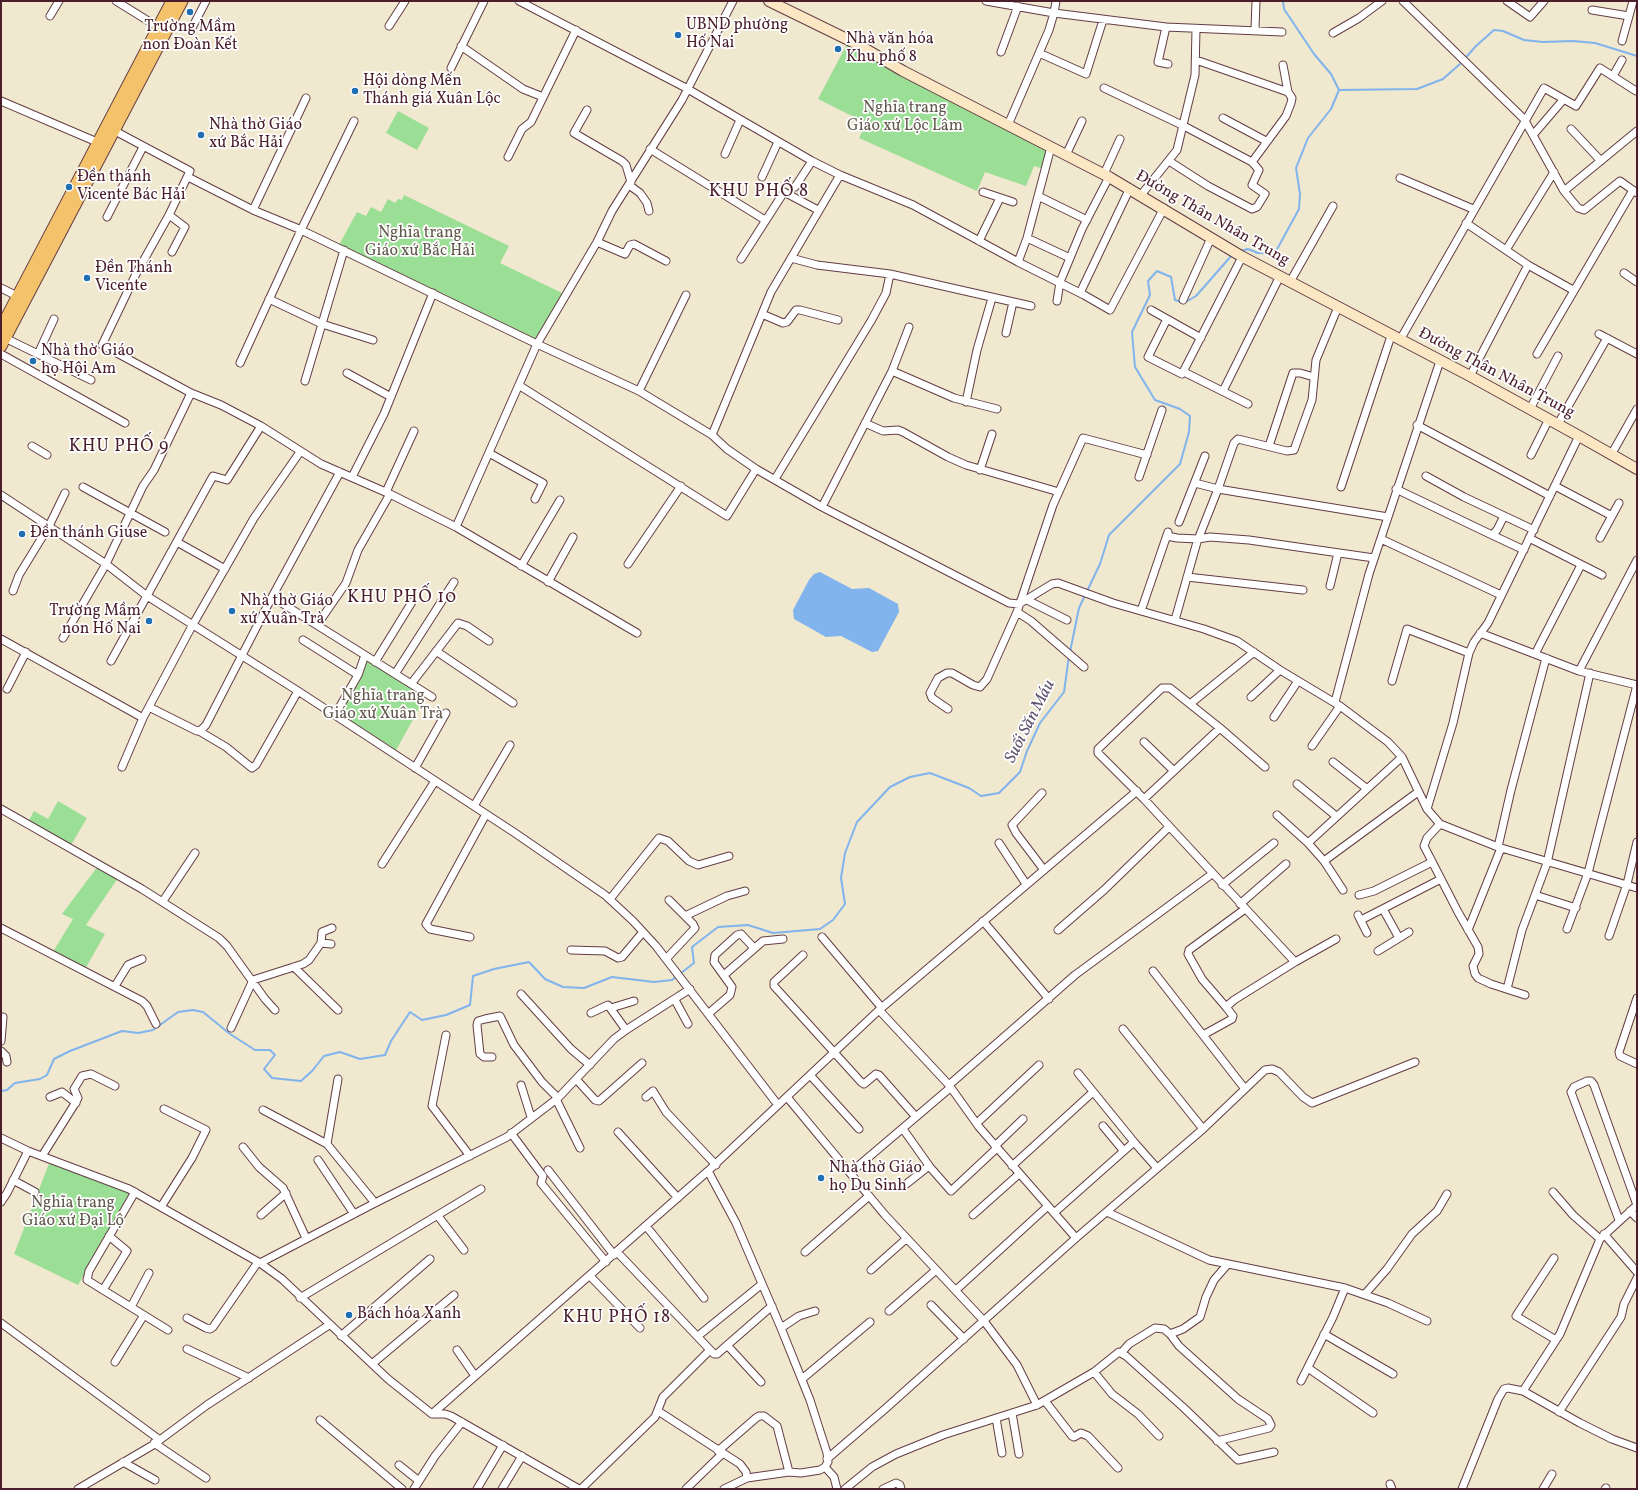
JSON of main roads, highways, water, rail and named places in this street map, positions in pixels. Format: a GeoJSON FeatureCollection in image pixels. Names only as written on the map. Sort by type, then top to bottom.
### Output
{"type":"FeatureCollection","features":[{"type":"Feature","properties":{"kind":"main road"},"geometry":{"type":"LineString","coordinates":[[2,338],[18,296],[97,142],[110,129],[158,27],[172,1]]}},
{"type":"Feature","properties":{"kind":"main road"},"geometry":{"type":"LineString","coordinates":[[2,338],[110,129],[182,1]]}},
{"type":"Feature","properties":{"kind":"water"},"geometry":{"type":"Polygon","coordinates":[[[820,572],[852,589],[869,588],[898,604],[899,612],[878,651],[872,652],[841,636],[826,637],[794,619],[793,610],[809,580],[814,574],[820,572]]]}},
{"type":"Feature","properties":{"kind":"waterway","name":"Suối Săn Máu"},"geometry":{"type":"LineString","coordinates":[[1241,251],[1248,249],[1258,253],[1275,253],[1299,209],[1300,194],[1296,168],[1308,138],[1331,109],[1339,90],[1331,74],[1314,54],[1284,9],[1283,1]]}},
{"type":"Feature","properties":{"kind":"waterway"},"geometry":{"type":"LineString","coordinates":[[1339,90],[1417,89],[1443,79],[1494,30],[1503,31],[1524,40],[1595,43],[1637,56]]}},
{"type":"Feature","properties":{"kind":"waterway","name":"Suối Săn Máu"},"geometry":{"type":"LineString","coordinates":[[1070,652],[1079,608],[1100,564],[1109,535],[1180,464],[1189,432],[1190,416],[1180,409],[1155,400],[1135,367],[1132,332],[1150,295],[1148,281],[1157,271],[1171,277],[1175,300],[1184,303],[1196,296],[1232,255]]}},
{"type":"Feature","properties":{"kind":"waterway","name":"Suối Săn Máu"},"geometry":{"type":"LineString","coordinates":[[1,1091],[7,1090],[15,1083],[40,1079],[47,1075],[54,1059],[70,1051],[122,1031],[138,1033],[153,1030],[178,1012],[193,1010],[203,1012],[230,1034],[255,1050],[270,1050],[275,1055],[264,1069],[272,1078],[301,1081],[312,1071],[324,1056],[340,1052],[360,1059],[385,1055],[391,1041],[410,1012],[422,1020],[446,1015],[470,1005],[473,976],[494,969],[529,962],[545,979],[563,987],[584,988],[612,977],[654,982],[672,980],[694,963],[692,947],[718,927],[748,925],[773,933],[820,929],[833,920],[845,904],[841,878],[845,853],[857,822],[890,787],[910,777],[930,773],[969,788],[981,796],[999,793],[1020,772],[1027,751],[1040,723],[1064,692],[1069,656]]}},
{"type":"Feature","properties":{"kind":"place","name":"Trường Mầm non Đoàn Kết"},"geometry":{"type":"Point","coordinates":[190,12]}},
{"type":"Feature","properties":{"kind":"place","name":"UBND phường Hố Nai"},"geometry":{"type":"Point","coordinates":[678,35]}},
{"type":"Feature","properties":{"kind":"place","name":"Nhà văn hóa Khu phố 8"},"geometry":{"type":"Point","coordinates":[838,49]}},
{"type":"Feature","properties":{"kind":"place","name":"Hội dòng Mến Thánh giá Xuân Lộc"},"geometry":{"type":"Point","coordinates":[355,91]}},
{"type":"Feature","properties":{"kind":"place","name":"Nhà thờ Giáo xứ Bắc Hải"},"geometry":{"type":"Point","coordinates":[201,135]}},
{"type":"Feature","properties":{"kind":"place","name":"Đền thánh Vicente Bác Hải"},"geometry":{"type":"Point","coordinates":[69,187]}},
{"type":"Feature","properties":{"kind":"place","name":"Đền Thánh Vicente"},"geometry":{"type":"Point","coordinates":[87,278]}},
{"type":"Feature","properties":{"kind":"place","name":"Nhà thờ Giáo họ Hội Am"},"geometry":{"type":"Point","coordinates":[33,361]}},
{"type":"Feature","properties":{"kind":"place","name":"Đền thánh Giuse"},"geometry":{"type":"Point","coordinates":[22,534]}},
{"type":"Feature","properties":{"kind":"place","name":"Nhà thờ Giáo xứ Xuân Trà"},"geometry":{"type":"Point","coordinates":[232,611]}},
{"type":"Feature","properties":{"kind":"place","name":"Trường Mầm non Hố Nai"},"geometry":{"type":"Point","coordinates":[149,621]}},
{"type":"Feature","properties":{"kind":"place","name":"Nhà thờ Giáo họ Du Sinh"},"geometry":{"type":"Point","coordinates":[821,1178]}},
{"type":"Feature","properties":{"kind":"place","name":"Bách hóa Xanh"},"geometry":{"type":"Point","coordinates":[349,1315]}},
{"type":"Feature","properties":{"kind":"district","name":"KHU PHỐ 8"},"geometry":{"type":"Point","coordinates":[759,193]}},
{"type":"Feature","properties":{"kind":"district","name":"KHU PHỐ 9"},"geometry":{"type":"Point","coordinates":[119,448]}},
{"type":"Feature","properties":{"kind":"district","name":"KHU PHỐ 10"},"geometry":{"type":"Point","coordinates":[402,599]}},
{"type":"Feature","properties":{"kind":"district","name":"KHU PHỐ 18"},"geometry":{"type":"Point","coordinates":[617,1319]}},
{"type":"Feature","properties":{"kind":"park label","name":"Nghĩa trang Giáo xứ Lộc Lâm"},"geometry":{"type":"Point","coordinates":[905,118]}},
{"type":"Feature","properties":{"kind":"park label","name":"Nghĩa trang Giáo xứ Bắc Hải"},"geometry":{"type":"Point","coordinates":[420,243]}},
{"type":"Feature","properties":{"kind":"park label","name":"Nghĩa trang Giáo xứ Xuân Trà"},"geometry":{"type":"Point","coordinates":[383,706]}},
{"type":"Feature","properties":{"kind":"park label","name":"Nghĩa trang Giáo xứ Đại Lộ"},"geometry":{"type":"Point","coordinates":[73,1213]}}]}
